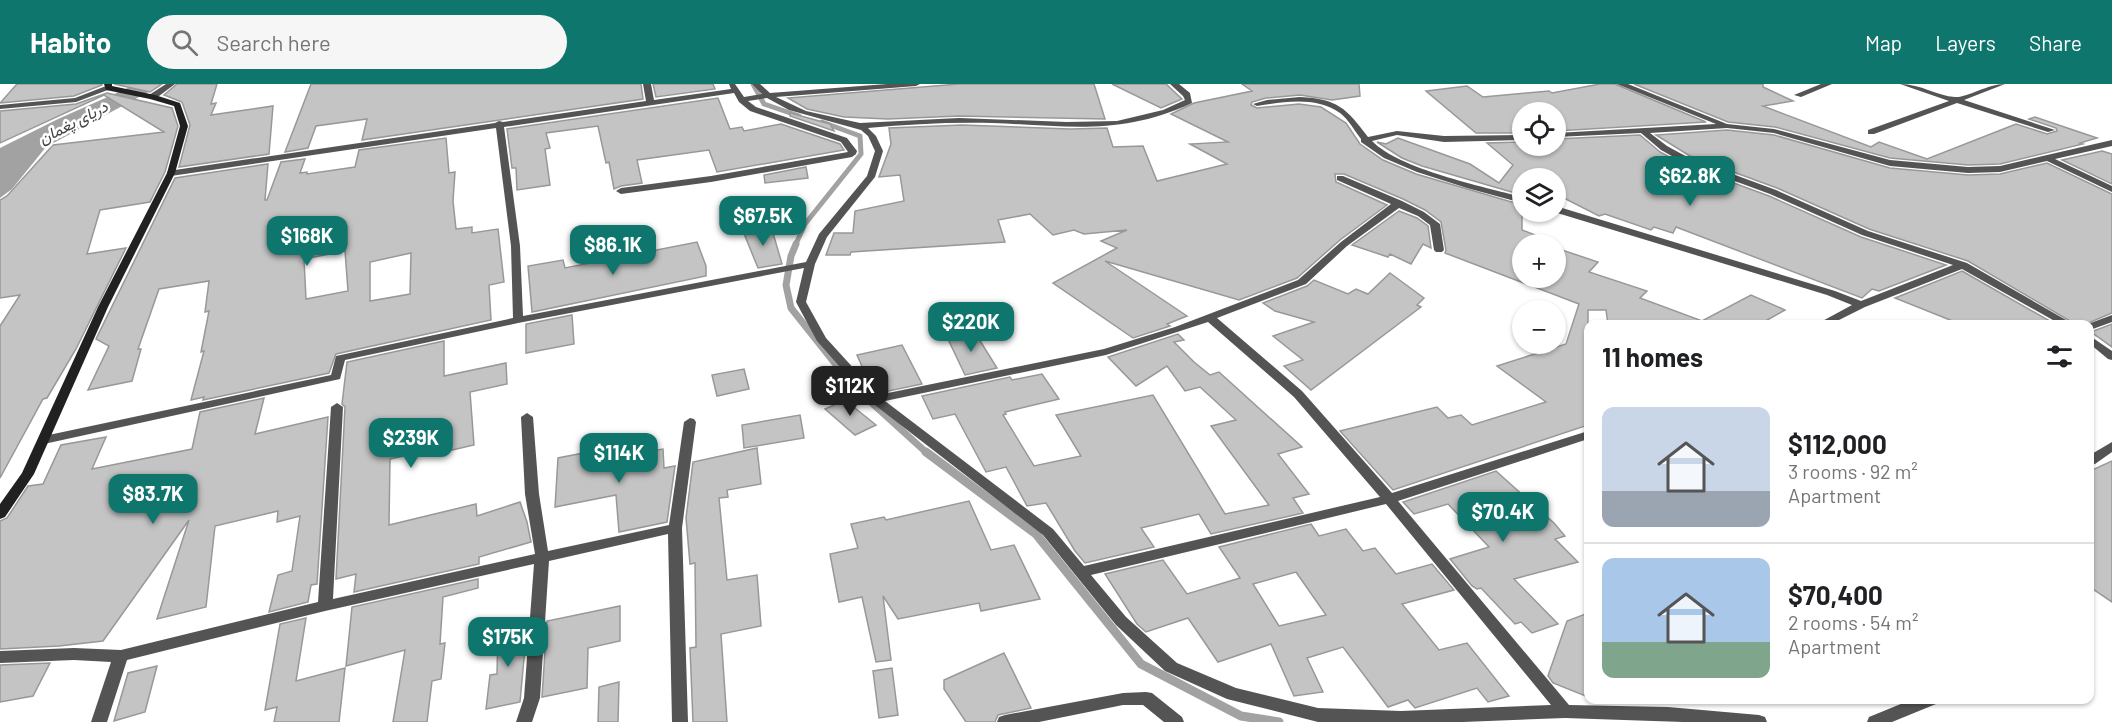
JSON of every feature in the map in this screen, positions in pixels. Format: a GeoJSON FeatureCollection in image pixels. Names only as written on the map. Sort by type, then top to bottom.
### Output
{"type":"FeatureCollection","features":[{"type":"Feature","properties":{"kind":"street"},"geometry":{"type":"LineString","coordinates":[[150,96],[171,84]]}},
{"type":"Feature","properties":{"kind":"street"},"geometry":{"type":"LineString","coordinates":[[647,84],[650,102]]}},
{"type":"Feature","properties":{"kind":"street"},"geometry":{"type":"LineString","coordinates":[[756,84],[765,96],[780,105],[859,126],[988,121],[1077,126],[1107,125],[1173,110],[1189,101],[1187,95],[1174,84]]}},
{"type":"Feature","properties":{"kind":"street"},"geometry":{"type":"LineString","coordinates":[[742,100],[765,96],[916,84]]}},
{"type":"Feature","properties":{"kind":"street"},"geometry":{"type":"LineString","coordinates":[[1621,84],[1727,126]]}},
{"type":"Feature","properties":{"kind":"street"},"geometry":{"type":"LineString","coordinates":[[1798,95],[1828,84]]}},
{"type":"Feature","properties":{"kind":"street"},"geometry":{"type":"LineString","coordinates":[[1904,84],[2050,130]]}},
{"type":"Feature","properties":{"kind":"street"},"geometry":{"type":"LineString","coordinates":[[1871,132],[2001,84]]}},
{"type":"Feature","properties":{"kind":"street"},"geometry":{"type":"LineString","coordinates":[[0,107],[76,100],[108,86],[119,91],[150,96],[177,105],[182,113],[184,126],[171,172],[103,307],[28,474],[0,514]]}},
{"type":"Feature","properties":{"kind":"street"},"geometry":{"type":"LineString","coordinates":[[171,172],[650,102],[733,87],[742,100],[753,109],[844,140],[853,151],[847,155],[711,179],[621,191]]}},
{"type":"Feature","properties":{"kind":"street"},"geometry":{"type":"LineString","coordinates":[[1257,104],[1301,99],[1331,106],[1342,111],[1364,140],[1385,155],[1440,179],[1512,198]]}},
{"type":"Feature","properties":{"kind":"street"},"geometry":{"type":"LineString","coordinates":[[499,123],[512,203],[519,280],[518,320]]}},
{"type":"Feature","properties":{"kind":"street"},"geometry":{"type":"LineString","coordinates":[[859,126],[871,134],[879,151],[870,177],[822,236],[810,264],[801,302],[821,339],[875,399],[1048,532],[1121,621],[1172,667],[1233,694],[1318,715],[1401,718],[1565,711],[1668,714],[1759,722]]}},
{"type":"Feature","properties":{"kind":"street"},"geometry":{"type":"LineString","coordinates":[[1566,134],[1727,126],[1774,131],[1890,163],[1968,170],[2000,170],[2051,160],[2112,143]]}},
{"type":"Feature","properties":{"kind":"street"},"geometry":{"type":"LineString","coordinates":[[1642,130],[1664,148],[1686,159],[1773,192],[1865,233],[1921,249],[1963,265],[2061,320]]}},
{"type":"Feature","properties":{"kind":"street"},"geometry":{"type":"LineString","coordinates":[[1364,140],[1397,133],[1444,139],[1512,137]]}},
{"type":"Feature","properties":{"kind":"street"},"geometry":{"type":"LineString","coordinates":[[2051,160],[2112,189]]}},
{"type":"Feature","properties":{"kind":"street"},"geometry":{"type":"LineString","coordinates":[[1340,178],[1399,203],[1434,224],[1439,250]]}},
{"type":"Feature","properties":{"kind":"street"},"geometry":{"type":"LineString","coordinates":[[875,399],[1106,352],[1210,318],[1302,282],[1344,244],[1399,203]]}},
{"type":"Feature","properties":{"kind":"street"},"geometry":{"type":"LineString","coordinates":[[1566,212],[1861,304]]}},
{"type":"Feature","properties":{"kind":"street"},"geometry":{"type":"LineString","coordinates":[[44,440],[336,377],[340,358],[518,320],[810,264]]}},
{"type":"Feature","properties":{"kind":"street"},"geometry":{"type":"LineString","coordinates":[[1830,320],[1861,304],[1963,265]]}},
{"type":"Feature","properties":{"kind":"street"},"geometry":{"type":"LineString","coordinates":[[1210,318],[1298,394],[1389,499],[1565,711]]}},
{"type":"Feature","properties":{"kind":"street"},"geometry":{"type":"LineString","coordinates":[[2094,325],[2112,318]]}},
{"type":"Feature","properties":{"kind":"street"},"geometry":{"type":"LineString","coordinates":[[2094,342],[2112,357]]}},
{"type":"Feature","properties":{"kind":"street"},"geometry":{"type":"LineString","coordinates":[[325,606],[338,407]]}},
{"type":"Feature","properties":{"kind":"street"},"geometry":{"type":"LineString","coordinates":[[524,722],[532,698],[542,556],[532,494],[527,417]]}},
{"type":"Feature","properties":{"kind":"street"},"geometry":{"type":"LineString","coordinates":[[680,722],[675,528],[690,422]]}},
{"type":"Feature","properties":{"kind":"street"},"geometry":{"type":"LineString","coordinates":[[1082,572],[1389,499],[1584,436]]}},
{"type":"Feature","properties":{"kind":"street"},"geometry":{"type":"LineString","coordinates":[[2094,458],[2112,446]]}},
{"type":"Feature","properties":{"kind":"street"},"geometry":{"type":"LineString","coordinates":[[0,657],[74,654],[121,657],[325,606],[675,528]]}},
{"type":"Feature","properties":{"kind":"street"},"geometry":{"type":"LineString","coordinates":[[99,722],[121,657]]}},
{"type":"Feature","properties":{"kind":"street"},"geometry":{"type":"LineString","coordinates":[[1005,722],[1123,699],[1146,698],[1176,722]]}},
{"type":"Feature","properties":{"kind":"street"},"geometry":{"type":"LineString","coordinates":[[1875,722],[1918,704]]}},
{"type":"Feature","properties":{"kind":"water","name":"دریای پغمان"},"geometry":{"type":"Polygon","coordinates":[[[130,87],[154,89],[46,147],[12,189],[0,198],[0,148],[130,87]]]}},
{"type":"Feature","properties":{"kind":"building"},"geometry":{"type":"Polygon","coordinates":[[[17,84],[102,85],[74,96],[0,103],[17,84]]]}},
{"type":"Feature","properties":{"kind":"building"},"geometry":{"type":"Polygon","coordinates":[[[114,84],[162,84],[150,92],[114,84]]]}},
{"type":"Feature","properties":{"kind":"building"},"geometry":{"type":"Polygon","coordinates":[[[177,84],[217,84],[211,104],[216,103],[211,115],[273,106],[269,154],[179,167],[190,125],[182,102],[164,95],[177,84]]]}},
{"type":"Feature","properties":{"kind":"building"},"geometry":{"type":"Polygon","coordinates":[[[311,84],[641,84],[643,99],[362,140],[367,119],[316,126],[308,148],[285,152],[311,84]]]}},
{"type":"Feature","properties":{"kind":"building"},"geometry":{"type":"Polygon","coordinates":[[[653,84],[713,84],[715,89],[656,97],[653,84]]]}},
{"type":"Feature","properties":{"kind":"building"},"geometry":{"type":"Polygon","coordinates":[[[959,84],[1094,84],[1105,119],[959,116],[888,119],[844,117],[807,109],[788,98],[959,84]]]}},
{"type":"Feature","properties":{"kind":"building"},"geometry":{"type":"Polygon","coordinates":[[[1112,84],[1166,84],[1182,99],[1161,108],[1112,84]]]}},
{"type":"Feature","properties":{"kind":"building"},"geometry":{"type":"Polygon","coordinates":[[[1242,84],[1359,84],[1360,96],[1332,100],[1300,95],[1266,98],[1252,102],[1251,105],[1257,108],[1299,104],[1321,107],[1346,123],[1360,144],[1383,160],[1416,174],[1512,202],[1512,222],[1522,222],[1522,230],[1533,234],[1512,234],[1512,278],[1445,253],[1441,222],[1425,210],[1403,199],[1344,174],[1335,174],[1336,182],[1387,205],[1340,240],[1297,278],[1239,300],[1105,261],[1187,316],[1167,324],[1170,326],[1133,338],[1053,283],[1117,248],[1101,241],[1127,230],[1084,234],[1074,230],[1053,235],[1030,214],[998,220],[1005,242],[826,255],[834,233],[853,233],[855,211],[904,201],[900,175],[879,177],[891,144],[889,128],[962,125],[1107,128],[1113,147],[1143,146],[1157,181],[1227,164],[1190,144],[1228,142],[1171,114],[1194,103],[1252,91],[1242,84]]]}},
{"type":"Feature","properties":{"kind":"building"},"geometry":{"type":"Polygon","coordinates":[[[1600,84],[1615,84],[1706,122],[1566,130],[1566,102],[1512,102],[1512,133],[1476,133],[1426,91],[1467,86],[1483,97],[1549,91],[1552,93],[1600,84]]]}},
{"type":"Feature","properties":{"kind":"building"},"geometry":{"type":"Polygon","coordinates":[[[1634,84],[1763,84],[1763,87],[1793,101],[1763,106],[1871,147],[1879,142],[1927,159],[2016,124],[2047,134],[2057,131],[2056,128],[2029,119],[2035,117],[2097,138],[2080,143],[2083,144],[2000,164],[1968,165],[1890,158],[1775,127],[1728,122],[1634,84]]]}},
{"type":"Feature","properties":{"kind":"building"},"geometry":{"type":"Polygon","coordinates":[[[107,93],[172,108],[178,126],[165,172],[150,202],[100,210],[87,254],[126,248],[76,349],[47,398],[43,399],[0,478],[0,326],[20,295],[0,298],[0,200],[7,196],[53,145],[164,132],[104,95],[0,143],[0,111],[76,104],[107,93]]]}},
{"type":"Feature","properties":{"kind":"building"},"geometry":{"type":"Polygon","coordinates":[[[718,98],[730,129],[742,127],[744,131],[781,124],[840,144],[844,150],[717,172],[709,150],[637,160],[642,183],[614,189],[609,162],[606,163],[598,126],[546,133],[550,148],[545,149],[550,185],[517,190],[516,168],[512,168],[507,129],[718,98]]]}},
{"type":"Feature","properties":{"kind":"building"},"geometry":{"type":"Polygon","coordinates":[[[790,113],[830,124],[834,131],[790,116],[790,113]]]}},
{"type":"Feature","properties":{"kind":"building"},"geometry":{"type":"Polygon","coordinates":[[[1727,130],[1774,135],[1890,168],[1968,175],[2000,174],[2047,163],[2112,194],[2112,313],[2094,321],[2068,320],[1968,261],[1869,229],[1777,188],[1690,156],[1656,135],[1727,130]]]}},
{"type":"Feature","properties":{"kind":"building"},"geometry":{"type":"Polygon","coordinates":[[[1640,135],[1660,152],[1682,164],[1769,196],[1861,237],[1946,265],[1879,291],[1872,289],[1862,298],[1676,227],[1673,233],[1654,227],[1651,230],[1605,214],[1599,216],[1566,199],[1566,168],[1512,168],[1512,192],[1422,166],[1402,158],[1377,142],[1386,144],[1398,138],[1470,164],[1499,183],[1513,165],[1487,143],[1512,142],[1512,156],[1566,156],[1566,139],[1640,135]]]}},
{"type":"Feature","properties":{"kind":"building"},"geometry":{"type":"Polygon","coordinates":[[[446,138],[449,173],[455,172],[453,201],[456,229],[472,227],[472,233],[498,229],[504,282],[489,285],[491,320],[336,354],[329,373],[203,400],[204,397],[191,400],[204,351],[201,352],[209,311],[205,312],[209,281],[159,289],[138,349],[141,349],[132,381],[88,390],[109,346],[96,339],[175,178],[268,164],[265,200],[267,200],[281,162],[305,159],[300,173],[307,172],[307,174],[355,167],[359,150],[446,138]],[[345,251],[304,259],[306,299],[348,291],[345,251]],[[411,253],[370,262],[370,301],[410,294],[411,253]]]}},
{"type":"Feature","properties":{"kind":"building"},"geometry":{"type":"Polygon","coordinates":[[[2102,151],[2112,154],[2112,184],[2062,160],[2102,151]]]}},
{"type":"Feature","properties":{"kind":"building"},"geometry":{"type":"Polygon","coordinates":[[[806,167],[808,178],[765,183],[764,175],[806,167]]]}},
{"type":"Feature","properties":{"kind":"building"},"geometry":{"type":"Polygon","coordinates":[[[1399,211],[1417,218],[1428,226],[1431,248],[1423,244],[1411,264],[1390,254],[1388,257],[1352,245],[1399,211]]]}},
{"type":"Feature","properties":{"kind":"building"},"geometry":{"type":"Polygon","coordinates":[[[771,226],[782,264],[758,268],[743,231],[771,226]]]}},
{"type":"Feature","properties":{"kind":"building"},"geometry":{"type":"Polygon","coordinates":[[[697,242],[706,266],[706,276],[532,312],[528,266],[563,260],[565,268],[697,242]]]}},
{"type":"Feature","properties":{"kind":"building"},"geometry":{"type":"Polygon","coordinates":[[[1566,251],[1598,262],[1589,272],[1647,291],[1640,298],[1699,320],[1607,320],[1606,310],[1588,310],[1588,320],[1584,320],[1584,426],[1393,490],[1340,431],[1437,407],[1448,418],[1461,415],[1472,425],[1546,402],[1497,366],[1535,354],[1566,354],[1566,344],[1579,304],[1537,288],[1566,288],[1566,251]]]}},
{"type":"Feature","properties":{"kind":"building"},"geometry":{"type":"Polygon","coordinates":[[[1962,271],[2048,320],[1950,320],[1895,298],[1962,271]]]}},
{"type":"Feature","properties":{"kind":"building"},"geometry":{"type":"Polygon","coordinates":[[[1390,273],[1424,298],[1417,305],[1421,307],[1311,390],[1284,366],[1303,360],[1273,336],[1314,322],[1275,311],[1263,303],[1307,286],[1314,280],[1348,294],[1356,289],[1368,294],[1390,273]]]}},
{"type":"Feature","properties":{"kind":"building"},"geometry":{"type":"Polygon","coordinates":[[[1751,295],[1785,310],[1767,320],[1704,320],[1751,295]]]}},
{"type":"Feature","properties":{"kind":"building"},"geometry":{"type":"Polygon","coordinates":[[[572,315],[574,344],[526,353],[526,324],[572,315]]]}},
{"type":"Feature","properties":{"kind":"building"},"geometry":{"type":"Polygon","coordinates":[[[2112,324],[2112,347],[2094,334],[2094,331],[2112,324]]]}},
{"type":"Feature","properties":{"kind":"building"},"geometry":{"type":"Polygon","coordinates":[[[974,331],[997,368],[965,375],[947,337],[974,331]]]}},
{"type":"Feature","properties":{"kind":"building"},"geometry":{"type":"Polygon","coordinates":[[[1178,334],[1184,340],[1174,342],[1194,362],[1210,375],[1219,372],[1302,447],[1278,454],[1309,494],[1293,498],[1303,513],[1211,534],[1199,514],[1141,528],[1154,547],[1085,563],[1075,551],[1046,503],[1027,506],[1006,467],[986,472],[955,414],[933,419],[922,396],[1010,377],[1012,380],[1042,374],[1059,399],[1005,412],[1006,414],[1003,415],[1034,466],[1081,456],[1056,415],[1153,395],[1225,514],[1269,505],[1211,426],[1236,420],[1200,387],[1185,391],[1167,366],[1136,386],[1108,357],[1178,334]]]}},
{"type":"Feature","properties":{"kind":"building"},"geometry":{"type":"Polygon","coordinates":[[[444,341],[444,376],[506,363],[507,384],[470,392],[474,445],[435,454],[436,449],[390,459],[389,525],[476,504],[477,516],[520,502],[531,542],[479,557],[479,564],[354,592],[356,574],[336,579],[345,407],[342,404],[347,362],[444,341]]]}},
{"type":"Feature","properties":{"kind":"building"},"geometry":{"type":"Polygon","coordinates":[[[902,345],[922,384],[879,393],[869,382],[857,355],[902,345]]]}},
{"type":"Feature","properties":{"kind":"building"},"geometry":{"type":"Polygon","coordinates":[[[744,369],[749,389],[717,396],[712,375],[744,369]]]}},
{"type":"Feature","properties":{"kind":"building"},"geometry":{"type":"Polygon","coordinates":[[[264,398],[255,434],[328,417],[317,584],[311,585],[308,602],[269,612],[278,575],[292,571],[300,516],[277,522],[278,511],[215,526],[206,607],[157,619],[189,520],[103,641],[0,649],[0,521],[7,518],[28,486],[43,484],[61,445],[106,437],[92,469],[192,449],[200,412],[264,398]]]}},
{"type":"Feature","properties":{"kind":"building"},"geometry":{"type":"Polygon","coordinates":[[[845,400],[876,425],[855,435],[825,409],[845,400]]]}},
{"type":"Feature","properties":{"kind":"building"},"geometry":{"type":"Polygon","coordinates":[[[800,415],[804,438],[744,448],[742,425],[800,415]]]}},
{"type":"Feature","properties":{"kind":"building"},"geometry":{"type":"Polygon","coordinates":[[[630,444],[631,454],[663,449],[664,468],[675,466],[667,522],[619,532],[616,495],[555,507],[558,458],[630,444]]]}},
{"type":"Feature","properties":{"kind":"building"},"geometry":{"type":"Polygon","coordinates":[[[757,448],[761,484],[727,490],[728,497],[719,498],[727,580],[757,575],[761,626],[721,634],[727,722],[693,722],[690,648],[696,647],[695,563],[690,564],[686,518],[693,462],[757,448]]]}},
{"type":"Feature","properties":{"kind":"building"},"geometry":{"type":"Polygon","coordinates":[[[2112,461],[2112,602],[2094,590],[2094,469],[2112,461]]]}},
{"type":"Feature","properties":{"kind":"building"},"geometry":{"type":"Polygon","coordinates":[[[1496,471],[1554,523],[1565,536],[1555,539],[1578,562],[1514,579],[1558,624],[1532,633],[1521,622],[1515,624],[1481,588],[1477,589],[1472,586],[1450,559],[1489,547],[1448,504],[1414,514],[1403,502],[1496,471]]]}},
{"type":"Feature","properties":{"kind":"building"},"geometry":{"type":"Polygon","coordinates":[[[969,501],[991,550],[1014,545],[1040,599],[981,611],[979,603],[898,619],[883,596],[891,660],[876,662],[862,597],[839,602],[830,554],[858,548],[851,524],[884,517],[886,520],[969,501]]]}},
{"type":"Feature","properties":{"kind":"building"},"geometry":{"type":"Polygon","coordinates":[[[1311,524],[1319,536],[1346,529],[1363,551],[1375,548],[1396,574],[1432,564],[1454,590],[1402,604],[1439,650],[1467,643],[1509,696],[1488,702],[1477,688],[1415,708],[1408,700],[1388,707],[1343,647],[1307,658],[1323,692],[1294,696],[1271,644],[1218,662],[1188,618],[1146,632],[1137,624],[1105,574],[1163,560],[1187,594],[1240,578],[1219,547],[1311,524]],[[1296,572],[1253,584],[1279,626],[1326,615],[1296,572]]]}},
{"type":"Feature","properties":{"kind":"building"},"geometry":{"type":"Polygon","coordinates":[[[478,579],[478,588],[443,597],[440,644],[445,643],[441,679],[432,681],[427,722],[393,722],[405,650],[346,666],[352,607],[478,579]]]}},
{"type":"Feature","properties":{"kind":"building"},"geometry":{"type":"Polygon","coordinates":[[[620,606],[620,641],[588,648],[587,688],[542,697],[547,621],[620,606]]]}},
{"type":"Feature","properties":{"kind":"building"},"geometry":{"type":"Polygon","coordinates":[[[1584,615],[1584,695],[1553,683],[1548,676],[1567,621],[1584,615]]]}},
{"type":"Feature","properties":{"kind":"building"},"geometry":{"type":"Polygon","coordinates":[[[306,618],[296,681],[345,668],[339,722],[274,722],[277,707],[265,710],[280,624],[306,618]]]}},
{"type":"Feature","properties":{"kind":"building"},"geometry":{"type":"Polygon","coordinates":[[[525,624],[527,626],[520,702],[486,709],[490,675],[497,674],[498,630],[525,624]]]}},
{"type":"Feature","properties":{"kind":"building"},"geometry":{"type":"Polygon","coordinates":[[[1004,653],[1031,708],[998,715],[995,722],[966,722],[944,689],[944,680],[1004,653]]]}},
{"type":"Feature","properties":{"kind":"building"},"geometry":{"type":"Polygon","coordinates":[[[50,663],[33,696],[0,702],[0,665],[50,663]]]}},
{"type":"Feature","properties":{"kind":"building"},"geometry":{"type":"Polygon","coordinates":[[[157,666],[145,712],[114,721],[128,673],[157,666]]]}},
{"type":"Feature","properties":{"kind":"building"},"geometry":{"type":"Polygon","coordinates":[[[892,668],[898,715],[879,718],[873,671],[892,668]]]}},
{"type":"Feature","properties":{"kind":"building"},"geometry":{"type":"Polygon","coordinates":[[[619,682],[618,722],[598,722],[599,687],[619,682]]]}},
{"type":"Feature","properties":{"kind":"waterway"},"geometry":{"type":"LineString","coordinates":[[753,84],[764,104],[799,116]]}},
{"type":"Feature","properties":{"kind":"waterway"},"geometry":{"type":"LineString","coordinates":[[795,246],[805,224],[861,154],[860,136],[822,122]]}},
{"type":"Feature","properties":{"kind":"waterway"},"geometry":{"type":"LineString","coordinates":[[796,244],[791,256],[786,285],[791,308],[853,386],[928,454]]}},
{"type":"Feature","properties":{"kind":"waterway"},"geometry":{"type":"LineString","coordinates":[[926,452],[1036,534],[1141,664],[1241,716],[1279,722]]}}]}
